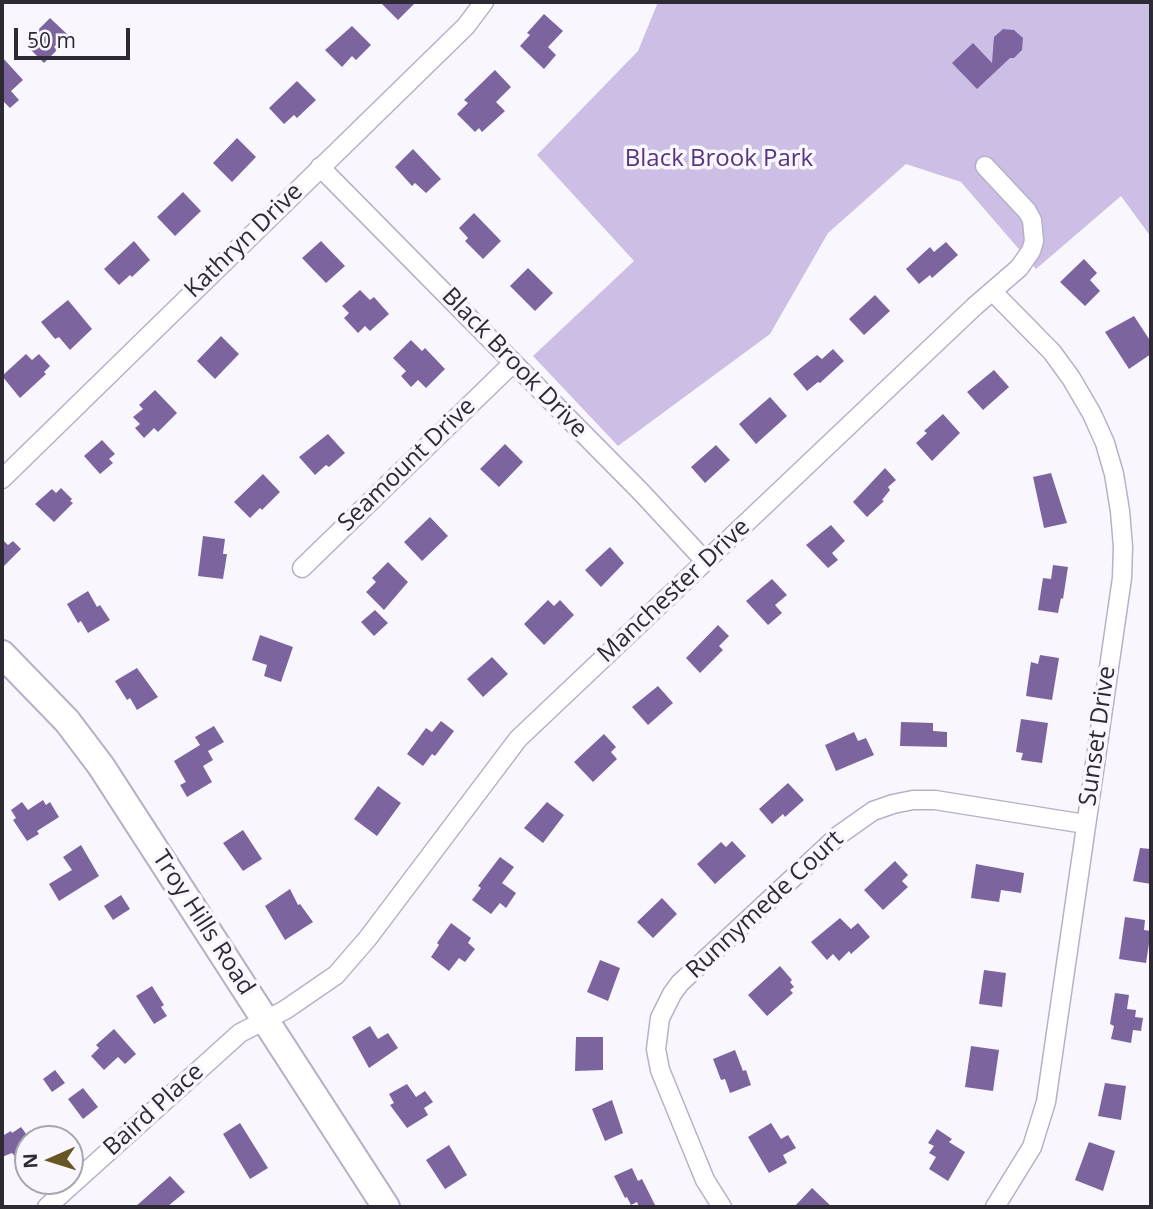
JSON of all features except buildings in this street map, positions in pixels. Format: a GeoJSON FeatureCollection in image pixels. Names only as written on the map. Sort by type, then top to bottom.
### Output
{"type":"FeatureCollection","features":[{"type":"Feature","properties":{"kind":"main road","name":"Troy Hills Road"},"geometry":{"type":"LineString","coordinates":[[2,654],[67,721],[101,766],[385,1207]]}},
{"type":"Feature","properties":{"kind":"street","name":"Kathryn Drive"},"geometry":{"type":"LineString","coordinates":[[2,478],[466,26],[484,2]]}},
{"type":"Feature","properties":{"kind":"street","name":"Manchester Drive"},"geometry":{"type":"LineString","coordinates":[[266,1020],[336,975],[368,938],[518,739],[1019,268],[1031,251],[1034,230],[1027,211],[985,166]]}},
{"type":"Feature","properties":{"kind":"street","name":"Black Brook Drive"},"geometry":{"type":"LineString","coordinates":[[320,167],[642,493],[705,561]]}},
{"type":"Feature","properties":{"kind":"street","name":"Sunset Drive"},"geometry":{"type":"LineString","coordinates":[[993,292],[1038,337],[1071,378],[1092,414],[1105,443],[1121,511],[1122,578],[1046,1102],[1032,1147],[995,1207]]}},
{"type":"Feature","properties":{"kind":"street","name":"Seamount Drive"},"geometry":{"type":"LineString","coordinates":[[302,568],[513,363]]}},
{"type":"Feature","properties":{"kind":"street","name":"Runnymede Court"},"geometry":{"type":"LineString","coordinates":[[722,1207],[705,1180],[660,1070],[656,1049],[660,1018],[680,983],[839,835],[873,811],[913,800],[935,800],[1085,824]]}},
{"type":"Feature","properties":{"kind":"street","name":"Baird Place"},"geometry":{"type":"LineString","coordinates":[[47,1207],[240,1032],[266,1020]]}},
{"type":"Feature","properties":{"kind":"green space","name":"Black Brook Park"},"geometry":{"type":"Polygon","coordinates":[[[658,2],[1151,2],[1151,237],[1121,196],[1036,269],[961,182],[906,164],[828,233],[770,334],[618,446],[533,356],[634,261],[537,155],[638,51],[658,2]]]}}]}
